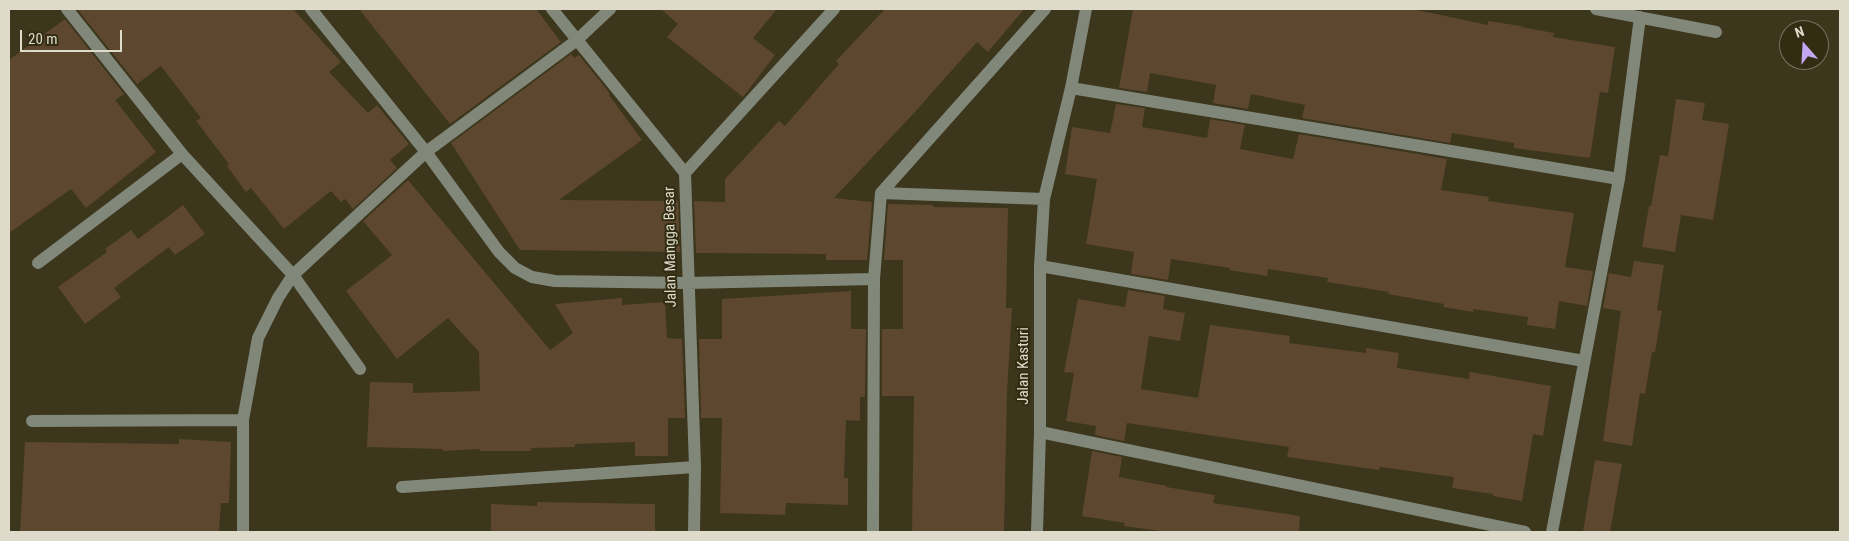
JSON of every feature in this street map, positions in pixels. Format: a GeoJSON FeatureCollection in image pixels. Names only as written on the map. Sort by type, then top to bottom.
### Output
{"type":"FeatureCollection","features":[{"type":"Feature","properties":{"kind":"street"},"geometry":{"type":"LineString","coordinates":[[67,9],[182,154],[293,275],[360,369]]}},
{"type":"Feature","properties":{"kind":"street"},"geometry":{"type":"LineString","coordinates":[[311,9],[426,152],[499,252],[514,268],[532,277],[555,281],[687,283],[874,279]]}},
{"type":"Feature","properties":{"kind":"street","name":"Jalan Mangga Besar"},"geometry":{"type":"LineString","coordinates":[[552,9],[685,173],[687,283],[695,467],[694,532]]}},
{"type":"Feature","properties":{"kind":"street"},"geometry":{"type":"LineString","coordinates":[[243,532],[243,420],[258,338],[278,298],[293,275],[426,152],[577,40],[610,9]]}},
{"type":"Feature","properties":{"kind":"street"},"geometry":{"type":"LineString","coordinates":[[685,173],[834,9]]}},
{"type":"Feature","properties":{"kind":"street"},"geometry":{"type":"LineString","coordinates":[[873,532],[874,279],[881,193],[1045,9]]}},
{"type":"Feature","properties":{"kind":"street","name":"Jalan Kasturi"},"geometry":{"type":"LineString","coordinates":[[1037,532],[1040,432],[1040,266],[1044,199],[1071,88],[1086,9]]}},
{"type":"Feature","properties":{"kind":"street"},"geometry":{"type":"LineString","coordinates":[[1596,9],[1716,32]]}},
{"type":"Feature","properties":{"kind":"street"},"geometry":{"type":"LineString","coordinates":[[1552,532],[1619,179],[1640,17]]}},
{"type":"Feature","properties":{"kind":"street"},"geometry":{"type":"LineString","coordinates":[[1071,88],[1619,179]]}},
{"type":"Feature","properties":{"kind":"street"},"geometry":{"type":"LineString","coordinates":[[38,262],[182,154]]}},
{"type":"Feature","properties":{"kind":"street"},"geometry":{"type":"LineString","coordinates":[[881,193],[1044,199]]}},
{"type":"Feature","properties":{"kind":"street"},"geometry":{"type":"LineString","coordinates":[[1040,266],[1584,361]]}},
{"type":"Feature","properties":{"kind":"street"},"geometry":{"type":"LineString","coordinates":[[32,421],[243,420]]}},
{"type":"Feature","properties":{"kind":"street"},"geometry":{"type":"LineString","coordinates":[[1040,432],[1525,532]]}},
{"type":"Feature","properties":{"kind":"street"},"geometry":{"type":"LineString","coordinates":[[402,487],[695,467]]}},
{"type":"Feature","properties":{"kind":"building"},"geometry":{"type":"Polygon","coordinates":[[[79,9],[293,9],[341,62],[329,72],[368,113],[377,105],[409,144],[390,160],[397,168],[353,209],[345,199],[341,202],[331,191],[284,229],[251,188],[246,192],[227,166],[229,164],[196,121],[201,118],[161,66],[137,84],[79,9]]]}},
{"type":"Feature","properties":{"kind":"building"},"geometry":{"type":"Polygon","coordinates":[[[359,9],[536,9],[561,42],[450,124],[359,9]]]}},
{"type":"Feature","properties":{"kind":"building"},"geometry":{"type":"Polygon","coordinates":[[[661,9],[777,9],[753,38],[775,55],[743,97],[667,37],[678,24],[661,9]]]}},
{"type":"Feature","properties":{"kind":"building"},"geometry":{"type":"Polygon","coordinates":[[[885,9],[1024,9],[988,52],[977,42],[914,113],[834,198],[872,202],[867,260],[826,260],[826,254],[696,253],[694,201],[725,202],[725,179],[779,121],[785,126],[839,64],[836,61],[885,9]]]}},
{"type":"Feature","properties":{"kind":"building"},"geometry":{"type":"Polygon","coordinates":[[[1133,9],[1412,9],[1488,25],[1488,21],[1521,26],[1554,33],[1553,37],[1615,47],[1608,93],[1600,92],[1590,158],[1514,148],[1514,143],[1452,133],[1450,143],[1302,118],[1305,105],[1251,94],[1248,109],[1213,103],[1216,85],[1150,73],[1147,92],[1119,88],[1133,9]]]}},
{"type":"Feature","properties":{"kind":"building"},"geometry":{"type":"Polygon","coordinates":[[[65,19],[124,94],[115,100],[156,152],[86,208],[71,189],[9,233],[9,60],[65,19]]]}},
{"type":"Feature","properties":{"kind":"building"},"geometry":{"type":"Polygon","coordinates":[[[571,54],[574,58],[579,55],[610,94],[642,140],[559,200],[678,201],[680,252],[520,250],[451,143],[571,54]]]}},
{"type":"Feature","properties":{"kind":"building"},"geometry":{"type":"Polygon","coordinates":[[[1676,99],[1705,103],[1702,120],[1729,124],[1713,220],[1681,215],[1675,252],[1642,247],[1660,155],[1668,156],[1676,99]]]}},
{"type":"Feature","properties":{"kind":"building"},"geometry":{"type":"Polygon","coordinates":[[[1116,104],[1145,108],[1142,127],[1207,138],[1210,119],[1245,125],[1240,149],[1293,159],[1299,134],[1447,159],[1441,190],[1489,197],[1488,201],[1574,213],[1565,267],[1593,271],[1587,306],[1559,301],[1555,329],[1527,325],[1528,317],[1473,309],[1473,312],[1443,307],[1444,304],[1388,294],[1389,292],[1327,282],[1328,278],[1268,269],[1267,276],[1171,259],[1168,280],[1131,274],[1134,252],[1086,244],[1097,179],[1065,174],[1072,127],[1110,133],[1116,104]]]}},
{"type":"Feature","properties":{"kind":"building"},"geometry":{"type":"Polygon","coordinates":[[[408,180],[550,350],[573,333],[555,304],[622,298],[622,305],[665,302],[667,338],[682,339],[685,418],[668,418],[668,456],[635,456],[635,442],[575,444],[575,447],[531,448],[531,451],[480,451],[480,449],[443,451],[442,449],[367,447],[370,382],[413,383],[413,393],[480,391],[479,352],[448,318],[397,359],[346,291],[392,255],[363,221],[408,180]]]}},
{"type":"Feature","properties":{"kind":"building"},"geometry":{"type":"Polygon","coordinates":[[[888,204],[1008,208],[1006,308],[1012,308],[1007,392],[1004,532],[912,532],[914,396],[882,396],[882,329],[903,329],[903,260],[884,260],[888,204]]]}},
{"type":"Feature","properties":{"kind":"building"},"geometry":{"type":"Polygon","coordinates":[[[183,205],[205,234],[175,255],[169,247],[114,288],[121,297],[85,324],[58,287],[107,252],[105,249],[131,230],[138,239],[183,205]]]}},
{"type":"Feature","properties":{"kind":"building"},"geometry":{"type":"Polygon","coordinates":[[[1634,261],[1664,265],[1657,310],[1662,311],[1655,352],[1652,352],[1645,394],[1640,393],[1632,446],[1603,441],[1621,311],[1603,308],[1609,273],[1631,277],[1634,261]]]}},
{"type":"Feature","properties":{"kind":"building"},"geometry":{"type":"Polygon","coordinates":[[[1128,290],[1165,296],[1163,309],[1185,313],[1180,341],[1149,336],[1141,389],[1198,398],[1210,325],[1290,336],[1289,343],[1366,353],[1366,348],[1399,353],[1397,368],[1469,379],[1470,372],[1551,386],[1543,436],[1533,434],[1522,501],[1493,496],[1493,494],[1452,488],[1454,477],[1380,467],[1379,470],[1287,457],[1289,447],[1127,423],[1124,441],[1095,435],[1096,426],[1066,421],[1074,373],[1064,372],[1078,299],[1125,307],[1128,290]]]}},
{"type":"Feature","properties":{"kind":"building"},"geometry":{"type":"Polygon","coordinates":[[[851,291],[851,329],[866,329],[865,397],[860,397],[860,421],[846,420],[844,478],[848,478],[848,505],[786,503],[785,515],[720,513],[722,418],[701,418],[699,339],[722,339],[722,299],[851,291]]]}},
{"type":"Feature","properties":{"kind":"building"},"geometry":{"type":"Polygon","coordinates":[[[179,439],[231,442],[229,503],[221,503],[219,532],[20,532],[25,442],[179,444],[179,439]]]}},
{"type":"Feature","properties":{"kind":"building"},"geometry":{"type":"Polygon","coordinates":[[[1092,451],[1122,457],[1119,477],[1215,495],[1213,503],[1300,516],[1299,532],[1167,532],[1124,526],[1125,523],[1082,516],[1092,451]]]}},
{"type":"Feature","properties":{"kind":"building"},"geometry":{"type":"Polygon","coordinates":[[[1595,460],[1622,464],[1610,532],[1583,532],[1595,460]]]}},
{"type":"Feature","properties":{"kind":"building"},"geometry":{"type":"Polygon","coordinates":[[[537,502],[655,504],[655,532],[491,532],[491,504],[537,506],[537,502]]]}}]}
